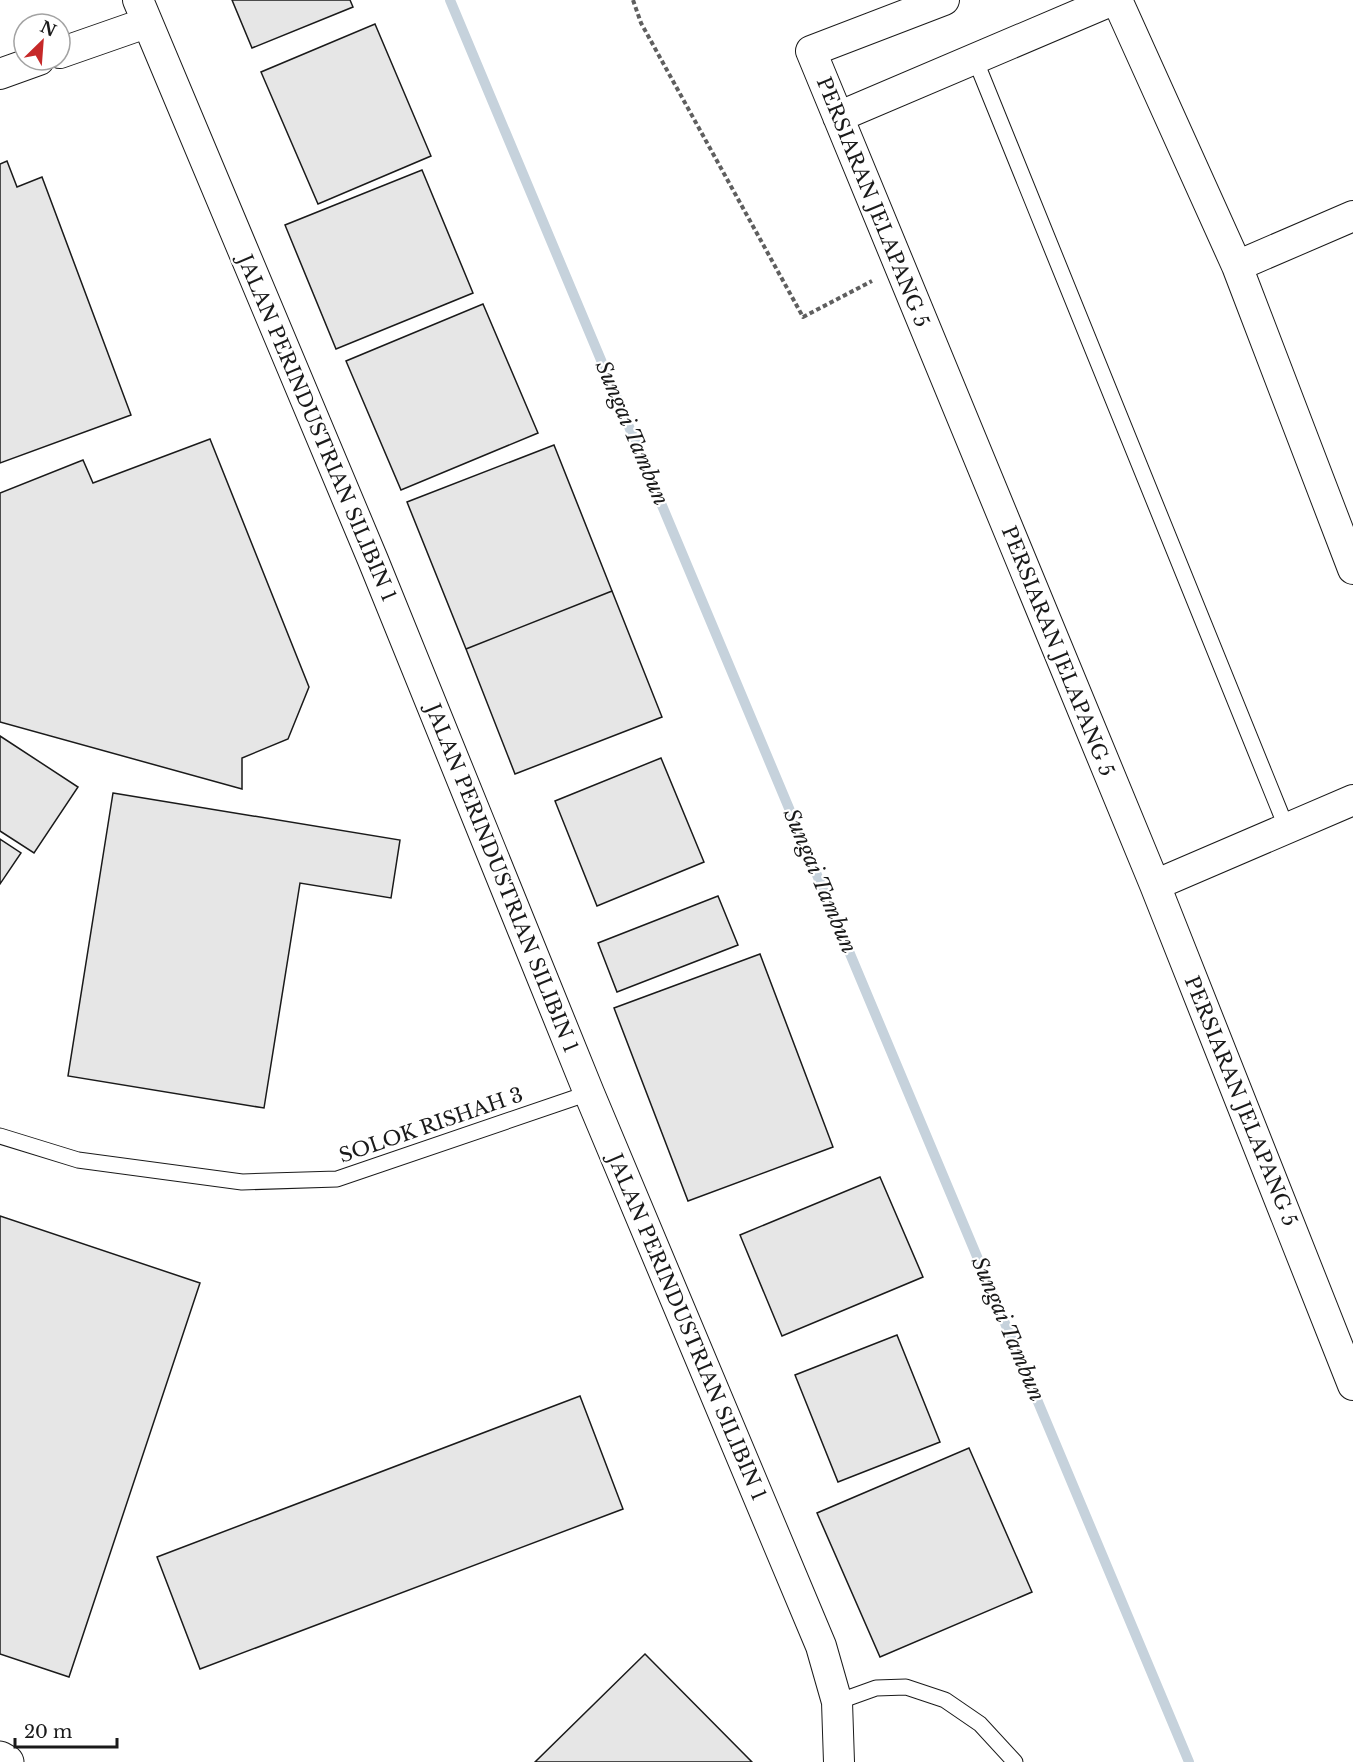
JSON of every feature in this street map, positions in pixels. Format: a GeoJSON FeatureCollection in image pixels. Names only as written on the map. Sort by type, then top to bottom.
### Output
{"type":"FeatureCollection","features":[{"type":"Feature","properties":{"kind":"main road"},"geometry":{"type":"LineString","coordinates":[[0,1758],[7,1762]]}},
{"type":"Feature","properties":{"kind":"street","name":"PERSIARAN JELAPANG 5"},"geometry":{"type":"LineString","coordinates":[[944,0],[811,51],[1155,885],[1353,1385]]}},
{"type":"Feature","properties":{"kind":"street"},"geometry":{"type":"LineString","coordinates":[[838,117],[1115,0],[1237,266],[1353,569]]}},
{"type":"Feature","properties":{"kind":"street"},"geometry":{"type":"LineString","coordinates":[[72,47],[142,11]]}},
{"type":"Feature","properties":{"kind":"street","name":"JALAN PERINDUSTRIAN SILIBIN 1"},"geometry":{"type":"LineString","coordinates":[[142,11],[373,560],[589,1093],[821,1646],[837,1702],[839,1762]]}},
{"type":"Feature","properties":{"kind":"street"},"geometry":{"type":"LineString","coordinates":[[1237,266],[1353,216]]}},
{"type":"Feature","properties":{"kind":"street"},"geometry":{"type":"LineString","coordinates":[[1155,885],[1353,800]]}},
{"type":"Feature","properties":{"kind":"lane"},"geometry":{"type":"LineString","coordinates":[[975,59],[1287,829]]}},
{"type":"Feature","properties":{"kind":"lane","name":"SOLOK RISHAH 3"},"geometry":{"type":"LineString","coordinates":[[0,1136],[78,1160],[242,1182],[338,1179],[589,1093]]}},
{"type":"Feature","properties":{"kind":"lane"},"geometry":{"type":"LineString","coordinates":[[837,1702],[876,1688],[906,1687],[916,1690],[945,1700],[980,1724],[1015,1762]]}},
{"type":"Feature","properties":{"kind":"path"},"geometry":{"type":"LineString","coordinates":[[633,0],[641,23],[803,317],[899,266]]}},
{"type":"Feature","properties":{"kind":"building"},"geometry":{"type":"Polygon","coordinates":[[[232,0],[350,0],[353,7],[252,48],[232,0]]]}},
{"type":"Feature","properties":{"kind":"building"},"geometry":{"type":"Polygon","coordinates":[[[375,24],[431,156],[318,204],[261,72],[375,24]]]}},
{"type":"Feature","properties":{"kind":"building"},"geometry":{"type":"Polygon","coordinates":[[[7,161],[17,187],[42,177],[131,415],[0,463],[0,164],[7,161]]]}},
{"type":"Feature","properties":{"kind":"building"},"geometry":{"type":"Polygon","coordinates":[[[422,170],[473,293],[336,349],[285,225],[422,170]]]}},
{"type":"Feature","properties":{"kind":"building"},"geometry":{"type":"Polygon","coordinates":[[[483,304],[538,433],[401,490],[346,361],[483,304]]]}},
{"type":"Feature","properties":{"kind":"building"},"geometry":{"type":"Polygon","coordinates":[[[210,439],[309,687],[288,739],[242,758],[242,789],[0,722],[0,493],[83,460],[93,483],[210,439]]]}},
{"type":"Feature","properties":{"kind":"building"},"geometry":{"type":"Polygon","coordinates":[[[554,445],[612,591],[466,649],[407,502],[554,445]]]}},
{"type":"Feature","properties":{"kind":"building"},"geometry":{"type":"Polygon","coordinates":[[[612,591],[662,717],[515,774],[466,649],[612,591]]]}},
{"type":"Feature","properties":{"kind":"building"},"geometry":{"type":"Polygon","coordinates":[[[0,736],[78,787],[34,853],[0,831],[0,736]]]}},
{"type":"Feature","properties":{"kind":"building"},"geometry":{"type":"Polygon","coordinates":[[[661,758],[704,862],[597,906],[555,801],[661,758]]]}},
{"type":"Feature","properties":{"kind":"building"},"geometry":{"type":"Polygon","coordinates":[[[113,793],[400,840],[391,898],[300,883],[264,1108],[68,1076],[113,793]]]}},
{"type":"Feature","properties":{"kind":"building"},"geometry":{"type":"Polygon","coordinates":[[[0,839],[21,853],[0,884],[0,839]]]}},
{"type":"Feature","properties":{"kind":"building"},"geometry":{"type":"Polygon","coordinates":[[[718,896],[738,945],[617,992],[598,943],[718,896]]]}},
{"type":"Feature","properties":{"kind":"building"},"geometry":{"type":"Polygon","coordinates":[[[760,954],[833,1147],[688,1201],[614,1008],[760,954]]]}},
{"type":"Feature","properties":{"kind":"building"},"geometry":{"type":"Polygon","coordinates":[[[880,1177],[923,1277],[782,1336],[740,1235],[880,1177]]]}},
{"type":"Feature","properties":{"kind":"building"},"geometry":{"type":"Polygon","coordinates":[[[0,1216],[200,1283],[69,1677],[0,1654],[0,1216]]]}},
{"type":"Feature","properties":{"kind":"building"},"geometry":{"type":"Polygon","coordinates":[[[897,1335],[940,1442],[838,1482],[795,1375],[897,1335]]]}},
{"type":"Feature","properties":{"kind":"building"},"geometry":{"type":"Polygon","coordinates":[[[580,1396],[623,1509],[200,1669],[157,1557],[580,1396]]]}},
{"type":"Feature","properties":{"kind":"building"},"geometry":{"type":"Polygon","coordinates":[[[969,1448],[1032,1592],[880,1657],[817,1513],[969,1448]]]}},
{"type":"Feature","properties":{"kind":"building"},"geometry":{"type":"Polygon","coordinates":[[[645,1654],[752,1762],[535,1762],[645,1654]]]}},
{"type":"Feature","properties":{"kind":"waterway","name":"Sungai Tambun"},"geometry":{"type":"LineString","coordinates":[[450,0],[1189,1762]]}}]}
